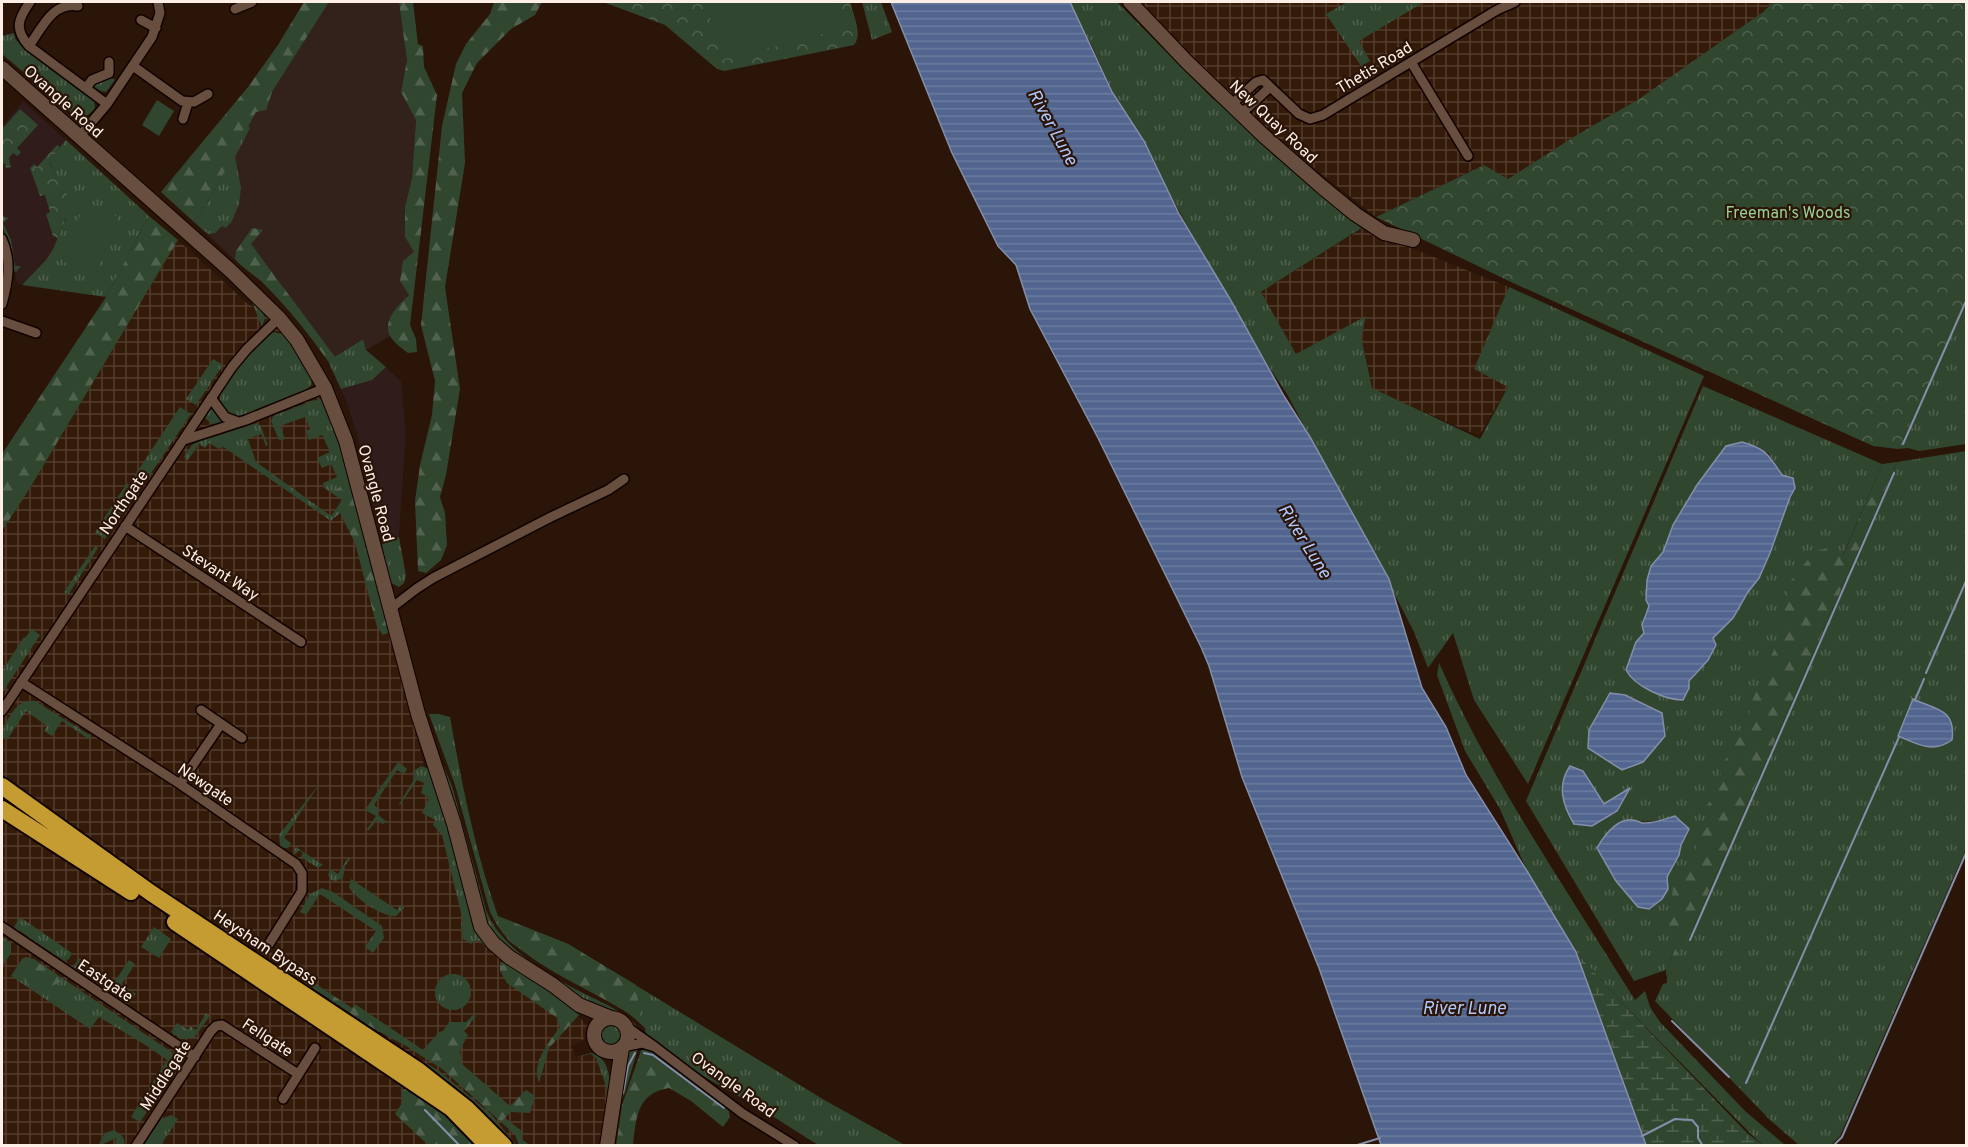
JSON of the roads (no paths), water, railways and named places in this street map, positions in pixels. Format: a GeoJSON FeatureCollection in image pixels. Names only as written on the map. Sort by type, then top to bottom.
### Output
{"type":"FeatureCollection","features":[{"type":"Feature","properties":{"kind":"highway","name":"Heysham Bypass"},"geometry":{"type":"LineString","coordinates":[[2,786],[142,887],[419,1071],[466,1108],[504,1146]]}},
{"type":"Feature","properties":{"kind":"highway"},"geometry":{"type":"LineString","coordinates":[[2,798],[15,807],[37,830]]}},
{"type":"Feature","properties":{"kind":"highway","name":"Heysham Bypass"},"geometry":{"type":"LineString","coordinates":[[2,808],[451,1108],[488,1146]]}},
{"type":"Feature","properties":{"kind":"main road","name":"New Quay Road"},"geometry":{"type":"LineString","coordinates":[[1130,2],[1242,114],[1299,167],[1355,214],[1384,233],[1413,240]]}},
{"type":"Feature","properties":{"kind":"main road","name":"Ovangle Road"},"geometry":{"type":"LineString","coordinates":[[2,68],[186,231],[279,318],[297,340],[325,388],[349,453],[418,714],[445,796],[481,927],[493,944],[509,957],[579,1005],[611,1018]]}},
{"type":"Feature","properties":{"kind":"main road","name":"Ovangle Road"},"geometry":{"type":"LineString","coordinates":[[579,1005],[592,1023],[594,1032]]}},
{"type":"Feature","properties":{"kind":"main road"},"geometry":{"type":"LineString","coordinates":[[607,1146],[622,1048],[627,1039],[624,1025],[619,1020],[611,1018],[598,1023],[594,1032],[595,1043],[603,1050],[611,1070],[614,1096]]}},
{"type":"Feature","properties":{"kind":"main road"},"geometry":{"type":"LineString","coordinates":[[603,1050],[613,1052],[622,1048]]}},
{"type":"Feature","properties":{"kind":"street"},"geometry":{"type":"LineString","coordinates":[[30,2],[21,15],[19,24],[23,39],[29,46],[107,104]]}},
{"type":"Feature","properties":{"kind":"street"},"geometry":{"type":"LineString","coordinates":[[79,136],[107,104],[156,28],[160,13],[158,2]]}},
{"type":"Feature","properties":{"kind":"street"},"geometry":{"type":"LineString","coordinates":[[235,9],[252,2]]}},
{"type":"Feature","properties":{"kind":"street","name":"Thetis Road"},"geometry":{"type":"LineString","coordinates":[[1270,87],[1299,114],[1310,119],[1323,115],[1411,63],[1494,6],[1515,2]]}},
{"type":"Feature","properties":{"kind":"street"},"geometry":{"type":"LineString","coordinates":[[29,46],[57,9],[64,5],[78,6]]}},
{"type":"Feature","properties":{"kind":"street"},"geometry":{"type":"LineString","coordinates":[[141,20],[156,28]]}},
{"type":"Feature","properties":{"kind":"street"},"geometry":{"type":"LineString","coordinates":[[86,88],[92,80],[109,73],[109,62]]}},
{"type":"Feature","properties":{"kind":"street"},"geometry":{"type":"LineString","coordinates":[[1411,63],[1468,156]]}},
{"type":"Feature","properties":{"kind":"street"},"geometry":{"type":"LineString","coordinates":[[133,66],[182,101],[188,102],[208,94]]}},
{"type":"Feature","properties":{"kind":"street"},"geometry":{"type":"LineString","coordinates":[[1232,104],[1256,82],[1263,80],[1270,87],[1242,114]]}},
{"type":"Feature","properties":{"kind":"street"},"geometry":{"type":"LineString","coordinates":[[183,119],[188,102]]}},
{"type":"Feature","properties":{"kind":"street"},"geometry":{"type":"LineString","coordinates":[[2,243],[8,261],[8,277],[2,304]]}},
{"type":"Feature","properties":{"kind":"street","name":"Northgate"},"geometry":{"type":"LineString","coordinates":[[2,711],[242,354],[279,318]]}},
{"type":"Feature","properties":{"kind":"street"},"geometry":{"type":"LineString","coordinates":[[2,321],[36,333]]}},
{"type":"Feature","properties":{"kind":"street"},"geometry":{"type":"LineString","coordinates":[[183,441],[325,388]]}},
{"type":"Feature","properties":{"kind":"street"},"geometry":{"type":"LineString","coordinates":[[211,398],[225,417],[238,422]]}},
{"type":"Feature","properties":{"kind":"street"},"geometry":{"type":"LineString","coordinates":[[390,609],[433,578],[608,490],[624,479]]}},
{"type":"Feature","properties":{"kind":"street","name":"Stevant Way"},"geometry":{"type":"LineString","coordinates":[[125,526],[301,642]]}},
{"type":"Feature","properties":{"kind":"street","name":"Newgate"},"geometry":{"type":"LineString","coordinates":[[21,682],[180,784],[296,864],[303,879],[302,891],[269,944]]}},
{"type":"Feature","properties":{"kind":"street"},"geometry":{"type":"LineString","coordinates":[[201,710],[242,738]]}},
{"type":"Feature","properties":{"kind":"street"},"geometry":{"type":"LineString","coordinates":[[180,784],[221,724]]}},
{"type":"Feature","properties":{"kind":"street","name":"Eastgate"},"geometry":{"type":"LineString","coordinates":[[2,927],[195,1056]]}},
{"type":"Feature","properties":{"kind":"street","name":"Middlegate"},"geometry":{"type":"LineString","coordinates":[[136,1146],[211,1031],[216,1026],[222,1025]]}},
{"type":"Feature","properties":{"kind":"street","name":"Fellgate"},"geometry":{"type":"LineString","coordinates":[[222,1025],[298,1074]]}},
{"type":"Feature","properties":{"kind":"street","name":"Ovangle Road"},"geometry":{"type":"LineString","coordinates":[[624,1025],[742,1113],[795,1146]]}},
{"type":"Feature","properties":{"kind":"street"},"geometry":{"type":"LineString","coordinates":[[622,1048],[642,1044],[655,1047]]}},
{"type":"Feature","properties":{"kind":"street","name":"Fellgate"},"geometry":{"type":"LineString","coordinates":[[283,1100],[315,1048]]}},
{"type":"Feature","properties":{"kind":"water","name":"River Lune"},"geometry":{"type":"Polygon","coordinates":[[[891,2],[1070,2],[1112,92],[1144,141],[1179,214],[1310,437],[1389,579],[1422,688],[1446,727],[1466,775],[1576,952],[1646,1145],[1381,1145],[1319,968],[1242,777],[1209,666],[1201,647],[1098,438],[1030,309],[1016,265],[998,246],[952,153],[891,2]]]}},
{"type":"Feature","properties":{"kind":"water"},"geometry":{"type":"Polygon","coordinates":[[[1742,442],[1766,453],[1782,475],[1793,478],[1795,488],[1759,578],[1733,618],[1713,638],[1716,645],[1708,660],[1689,681],[1689,688],[1683,700],[1668,698],[1643,687],[1626,670],[1636,642],[1644,633],[1642,625],[1649,606],[1646,600],[1647,580],[1651,566],[1663,552],[1673,525],[1697,485],[1726,446],[1742,442]]]}},
{"type":"Feature","properties":{"kind":"water"},"geometry":{"type":"Polygon","coordinates":[[[1610,693],[1625,695],[1662,713],[1665,736],[1643,762],[1622,770],[1588,748],[1589,730],[1610,693]]]}},
{"type":"Feature","properties":{"kind":"water"},"geometry":{"type":"Polygon","coordinates":[[[1913,699],[1948,716],[1951,722],[1952,740],[1931,747],[1898,736],[1913,699]]]}},
{"type":"Feature","properties":{"kind":"water"},"geometry":{"type":"Polygon","coordinates":[[[1570,766],[1583,771],[1604,804],[1630,788],[1617,811],[1592,826],[1574,824],[1566,809],[1562,787],[1570,766]]]}},
{"type":"Feature","properties":{"kind":"water"},"geometry":{"type":"Polygon","coordinates":[[[1675,816],[1689,829],[1667,877],[1668,889],[1662,899],[1649,909],[1638,907],[1616,881],[1597,848],[1607,833],[1621,822],[1633,820],[1650,823],[1675,816]]]}},
{"type":"Feature","properties":{"kind":"waterway"},"geometry":{"type":"LineString","coordinates":[[1903,444],[1966,301]]}},
{"type":"Feature","properties":{"kind":"waterway"},"geometry":{"type":"LineString","coordinates":[[1690,940],[1894,473]]}},
{"type":"Feature","properties":{"kind":"waterway"},"geometry":{"type":"LineString","coordinates":[[1926,673],[1966,581]]}},
{"type":"Feature","properties":{"kind":"waterway"},"geometry":{"type":"LineString","coordinates":[[1915,700],[1924,679]]}},
{"type":"Feature","properties":{"kind":"waterway"},"geometry":{"type":"LineString","coordinates":[[1746,1083],[1899,737]]}},
{"type":"Feature","properties":{"kind":"waterway"},"geometry":{"type":"LineString","coordinates":[[1833,1146],[1842,1137],[1966,853]]}},
{"type":"Feature","properties":{"kind":"waterway"},"geometry":{"type":"LineString","coordinates":[[1672,1021],[1729,1077]]}},
{"type":"Feature","properties":{"kind":"waterway"},"geometry":{"type":"LineString","coordinates":[[623,1093],[628,1066],[635,1053]]}},
{"type":"Feature","properties":{"kind":"waterway"},"geometry":{"type":"LineString","coordinates":[[644,1053],[653,1055],[724,1108]]}},
{"type":"Feature","properties":{"kind":"waterway"},"geometry":{"type":"LineString","coordinates":[[425,1110],[460,1146]]}},
{"type":"Feature","properties":{"kind":"waterway"},"geometry":{"type":"LineString","coordinates":[[1642,1136],[1675,1119],[1692,1120],[1698,1127],[1698,1138],[1703,1146]]}},
{"type":"Feature","properties":{"kind":"waterway"},"geometry":{"type":"LineString","coordinates":[[1354,1146],[1380,1138]]}},
{"type":"Feature","properties":{"kind":"park label","name":"Freeman's Woods"},"geometry":{"type":"Point","coordinates":[1788,212]}}]}
